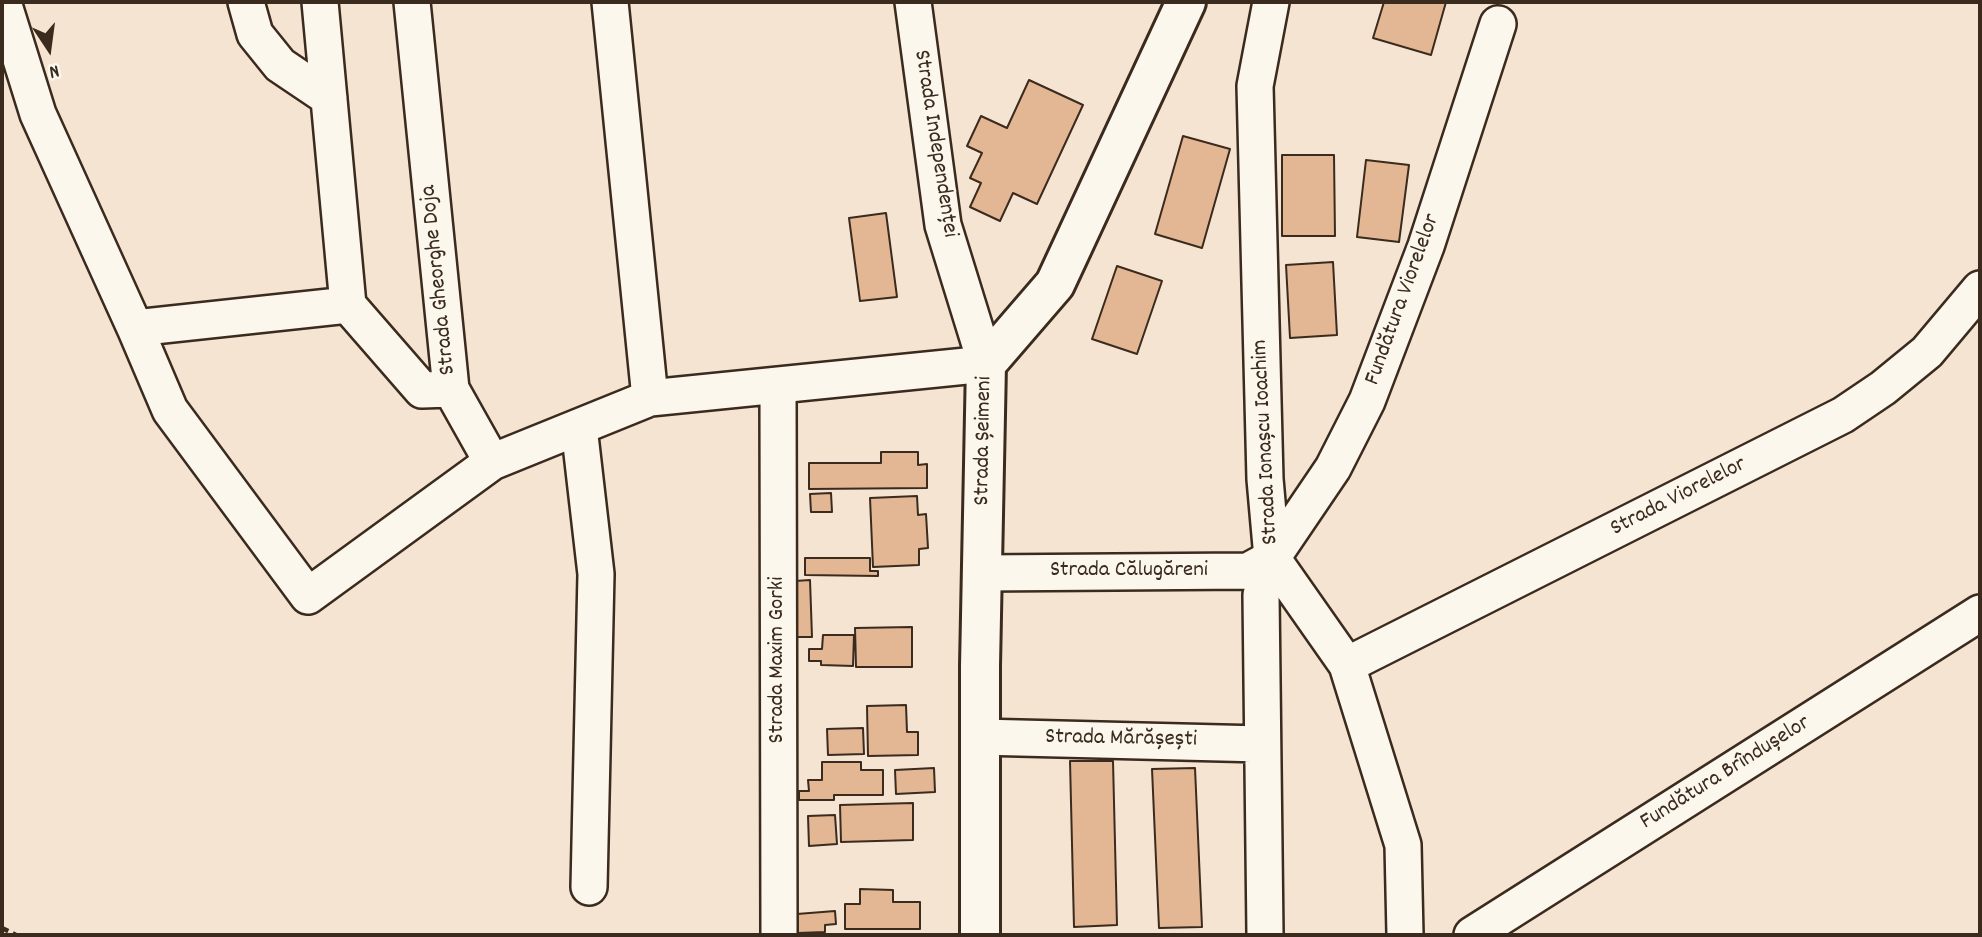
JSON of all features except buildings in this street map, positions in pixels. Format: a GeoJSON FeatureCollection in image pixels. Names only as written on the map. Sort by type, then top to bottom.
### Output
{"type":"FeatureCollection","features":[{"type":"Feature","properties":{"kind":"main road","name":"Strada Șeimeni"},"geometry":{"type":"LineString","coordinates":[[981,935],[979,737],[986,364],[1055,284],[1186,2]]}},
{"type":"Feature","properties":{"kind":"street"},"geometry":{"type":"LineString","coordinates":[[3,2],[38,114],[170,410],[308,596],[492,462],[650,398],[986,364]]}},
{"type":"Feature","properties":{"kind":"street"},"geometry":{"type":"LineString","coordinates":[[246,2],[254,34],[280,65],[329,98]]}},
{"type":"Feature","properties":{"kind":"street"},"geometry":{"type":"LineString","coordinates":[[320,2],[348,305],[422,390],[451,389]]}},
{"type":"Feature","properties":{"kind":"street","name":"Strada Gheorghe Doja"},"geometry":{"type":"LineString","coordinates":[[412,2],[451,389],[492,462]]}},
{"type":"Feature","properties":{"kind":"street"},"geometry":{"type":"LineString","coordinates":[[610,2],[650,398]]}},
{"type":"Feature","properties":{"kind":"street","name":"Strada Independenței"},"geometry":{"type":"LineString","coordinates":[[913,2],[943,225],[986,364]]}},
{"type":"Feature","properties":{"kind":"street","name":"Strada Ionașcu Ioachim"},"geometry":{"type":"LineString","coordinates":[[1271,2],[1255,86],[1265,479],[1272,558],[1347,665],[1403,845],[1405,935]]}},
{"type":"Feature","properties":{"kind":"street","name":"Fundătura Viorelelor"},"geometry":{"type":"LineString","coordinates":[[1272,558],[1333,468],[1367,401],[1426,246],[1498,24]]}},
{"type":"Feature","properties":{"kind":"street"},"geometry":{"type":"LineString","coordinates":[[135,328],[348,305]]}},
{"type":"Feature","properties":{"kind":"street","name":"Strada Viorelelor"},"geometry":{"type":"LineString","coordinates":[[1347,665],[1843,415],[1884,388],[1975,309]]}},
{"type":"Feature","properties":{"kind":"street","name":"Strada Maxim Gorki"},"geometry":{"type":"LineString","coordinates":[[778,385],[779,935]]}},
{"type":"Feature","properties":{"kind":"street"},"geometry":{"type":"LineString","coordinates":[[579,427],[596,574],[589,887]]}},
{"type":"Feature","properties":{"kind":"street"},"geometry":{"type":"LineString","coordinates":[[1265,935],[1261,595],[1272,558]]}},
{"type":"Feature","properties":{"kind":"street","name":"Strada Călugăreni"},"geometry":{"type":"LineString","coordinates":[[982,573],[1248,571],[1272,558]]}},
{"type":"Feature","properties":{"kind":"street","name":"Fundătura Brîndușelor"},"geometry":{"type":"LineString","coordinates":[[1472,935],[1980,613]]}},
{"type":"Feature","properties":{"kind":"street","name":"Strada Mărășești"},"geometry":{"type":"LineString","coordinates":[[979,737],[1262,744]]}},
{"type":"Feature","properties":{"kind":"path"},"geometry":{"type":"LineString","coordinates":[[2,928],[16,935]]}}]}
